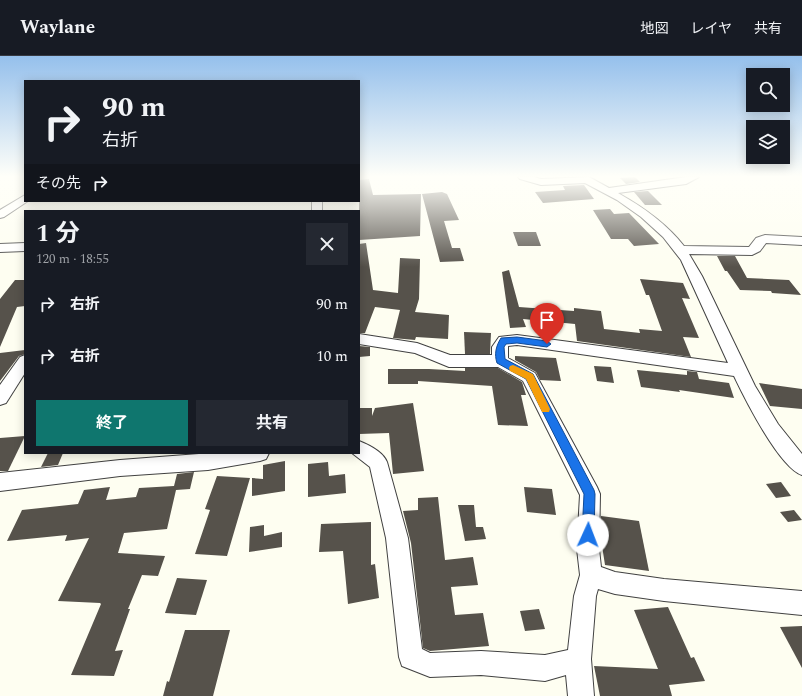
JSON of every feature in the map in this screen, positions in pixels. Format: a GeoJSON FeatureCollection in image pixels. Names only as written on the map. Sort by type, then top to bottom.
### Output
{"type":"FeatureCollection","features":[{"type":"Feature","properties":{"kind":"street"},"geometry":{"type":"LineString","coordinates":[[0,215],[12,207]]}},
{"type":"Feature","properties":{"kind":"street"},"geometry":{"type":"LineString","coordinates":[[633,207],[654,222],[680,250],[698,282],[740,371],[764,416],[802,467]]}},
{"type":"Feature","properties":{"kind":"street"},"geometry":{"type":"LineString","coordinates":[[680,250],[752,251],[756,248],[760,241],[765,239],[802,240]]}},
{"type":"Feature","properties":{"kind":"street"},"geometry":{"type":"LineString","coordinates":[[0,248],[24,248]]}},
{"type":"Feature","properties":{"kind":"street"},"geometry":{"type":"LineString","coordinates":[[360,339],[417,348],[449,361],[500,361],[529,377],[590,494],[588,549],[591,576],[585,596],[579,659],[579,675],[582,696]]}},
{"type":"Feature","properties":{"kind":"street"},"geometry":{"type":"LineString","coordinates":[[500,361],[500,347],[504,341],[517,340],[740,371]]}},
{"type":"Feature","properties":{"kind":"street"},"geometry":{"type":"LineString","coordinates":[[0,398],[24,362]]}},
{"type":"Feature","properties":{"kind":"street"},"geometry":{"type":"LineString","coordinates":[[360,450],[378,462],[397,538],[411,657],[430,665],[481,663],[545,668],[579,659]]}},
{"type":"Feature","properties":{"kind":"street"},"geometry":{"type":"LineString","coordinates":[[0,482],[120,468],[208,462],[254,454]]}},
{"type":"Feature","properties":{"kind":"street"},"geometry":{"type":"LineString","coordinates":[[591,576],[615,584],[802,603]]}},
{"type":"Feature","properties":{"kind":"building"},"geometry":{"type":"Polygon","coordinates":[[[359,207],[421,207],[420,236],[360,240],[359,207]]]}},
{"type":"Feature","properties":{"kind":"building"},"geometry":{"type":"Polygon","coordinates":[[[425,207],[453,207],[459,220],[444,221],[452,248],[460,248],[464,261],[440,262],[425,207]]]}},
{"type":"Feature","properties":{"kind":"building"},"geometry":{"type":"Polygon","coordinates":[[[610,209],[614,214],[629,213],[659,244],[634,246],[628,239],[611,239],[593,210],[610,209]]]}},
{"type":"Feature","properties":{"kind":"building"},"geometry":{"type":"Polygon","coordinates":[[[513,232],[536,232],[541,246],[518,246],[513,232]]]}},
{"type":"Feature","properties":{"kind":"building"},"geometry":{"type":"Polygon","coordinates":[[[366,243],[373,290],[398,293],[400,258],[420,259],[419,299],[415,312],[449,315],[448,339],[416,337],[415,340],[393,338],[400,310],[375,307],[365,333],[360,333],[360,244],[366,243]]]}},
{"type":"Feature","properties":{"kind":"building"},"geometry":{"type":"Polygon","coordinates":[[[717,256],[735,256],[747,278],[789,280],[801,295],[772,293],[771,291],[740,290],[727,271],[725,271],[717,256]]]}},
{"type":"Feature","properties":{"kind":"building"},"geometry":{"type":"Polygon","coordinates":[[[509,270],[519,307],[574,311],[574,308],[601,311],[604,329],[640,333],[639,329],[662,331],[649,295],[646,295],[640,279],[683,283],[690,299],[682,298],[699,338],[683,337],[691,357],[577,341],[575,324],[523,319],[526,327],[510,328],[502,272],[509,270]]]}},
{"type":"Feature","properties":{"kind":"building"},"geometry":{"type":"Polygon","coordinates":[[[15,280],[24,280],[24,306],[17,307],[0,347],[0,299],[15,280]]]}},
{"type":"Feature","properties":{"kind":"building"},"geometry":{"type":"Polygon","coordinates":[[[464,332],[491,333],[490,354],[465,354],[464,332]]]}},
{"type":"Feature","properties":{"kind":"building"},"geometry":{"type":"Polygon","coordinates":[[[360,346],[370,347],[370,356],[360,357],[360,346]]]}},
{"type":"Feature","properties":{"kind":"building"},"geometry":{"type":"Polygon","coordinates":[[[24,350],[24,354],[19,356],[0,381],[0,353],[24,350]]]}},
{"type":"Feature","properties":{"kind":"building"},"geometry":{"type":"Polygon","coordinates":[[[515,356],[556,358],[561,381],[540,380],[536,372],[515,360],[515,356]]]}},
{"type":"Feature","properties":{"kind":"building"},"geometry":{"type":"Polygon","coordinates":[[[594,366],[611,367],[614,383],[597,381],[594,366]]]}},
{"type":"Feature","properties":{"kind":"building"},"geometry":{"type":"Polygon","coordinates":[[[465,368],[498,368],[522,382],[526,395],[521,395],[528,426],[498,425],[492,386],[418,381],[418,384],[388,384],[388,369],[465,371],[465,368]]]}},
{"type":"Feature","properties":{"kind":"building"},"geometry":{"type":"Polygon","coordinates":[[[637,370],[687,375],[687,371],[697,372],[699,379],[729,383],[734,398],[679,390],[680,392],[641,387],[637,370]]]}},
{"type":"Feature","properties":{"kind":"building"},"geometry":{"type":"Polygon","coordinates":[[[759,383],[802,389],[802,409],[770,406],[759,383]]]}},
{"type":"Feature","properties":{"kind":"building"},"geometry":{"type":"Polygon","coordinates":[[[413,403],[424,471],[393,474],[389,433],[360,434],[360,408],[372,408],[372,416],[375,408],[413,403]]]}},
{"type":"Feature","properties":{"kind":"building"},"geometry":{"type":"Polygon","coordinates":[[[24,436],[8,471],[0,471],[0,438],[24,436]]]}},
{"type":"Feature","properties":{"kind":"building"},"geometry":{"type":"Polygon","coordinates":[[[48,454],[63,454],[58,465],[41,467],[48,454]]]}},
{"type":"Feature","properties":{"kind":"building"},"geometry":{"type":"Polygon","coordinates":[[[285,461],[285,491],[252,496],[252,478],[263,479],[263,465],[285,461]]]}},
{"type":"Feature","properties":{"kind":"building"},"geometry":{"type":"Polygon","coordinates":[[[328,462],[329,476],[345,474],[346,493],[308,497],[308,464],[328,462]]]}},
{"type":"Feature","properties":{"kind":"building"},"geometry":{"type":"Polygon","coordinates":[[[194,472],[190,489],[176,490],[167,529],[124,533],[118,553],[165,556],[158,576],[142,575],[128,609],[130,609],[115,651],[123,650],[114,676],[71,675],[101,604],[58,601],[89,538],[65,541],[67,535],[7,541],[22,510],[78,504],[84,490],[110,487],[106,500],[136,497],[139,488],[174,486],[177,474],[194,472]]]}},
{"type":"Feature","properties":{"kind":"building"},"geometry":{"type":"Polygon","coordinates":[[[217,476],[250,478],[227,556],[195,554],[210,510],[205,509],[217,476]]]}},
{"type":"Feature","properties":{"kind":"building"},"geometry":{"type":"Polygon","coordinates":[[[781,482],[791,496],[776,498],[766,484],[781,482]]]}},
{"type":"Feature","properties":{"kind":"building"},"geometry":{"type":"Polygon","coordinates":[[[524,487],[552,489],[556,515],[527,512],[524,487]]]}},
{"type":"Feature","properties":{"kind":"building"},"geometry":{"type":"Polygon","coordinates":[[[438,497],[445,560],[473,557],[478,585],[451,587],[455,615],[483,613],[489,646],[430,651],[423,648],[411,543],[403,511],[418,510],[418,498],[438,497]]]}},
{"type":"Feature","properties":{"kind":"building"},"geometry":{"type":"Polygon","coordinates":[[[458,505],[474,505],[476,527],[483,527],[486,539],[465,541],[458,505]]]}},
{"type":"Feature","properties":{"kind":"building"},"geometry":{"type":"Polygon","coordinates":[[[794,510],[802,520],[788,522],[780,512],[794,510]]]}},
{"type":"Feature","properties":{"kind":"building"},"geometry":{"type":"Polygon","coordinates":[[[601,516],[639,521],[649,571],[605,565],[601,539],[601,516]]]}},
{"type":"Feature","properties":{"kind":"building"},"geometry":{"type":"Polygon","coordinates":[[[371,522],[371,565],[375,564],[379,598],[348,604],[343,551],[319,552],[321,524],[371,522]]]}},
{"type":"Feature","properties":{"kind":"building"},"geometry":{"type":"Polygon","coordinates":[[[264,525],[264,536],[282,532],[282,547],[249,552],[250,527],[264,525]]]}},
{"type":"Feature","properties":{"kind":"building"},"geometry":{"type":"Polygon","coordinates":[[[177,578],[207,580],[196,615],[165,613],[177,578]]]}},
{"type":"Feature","properties":{"kind":"building"},"geometry":{"type":"Polygon","coordinates":[[[668,607],[691,658],[694,657],[705,681],[669,685],[672,696],[600,696],[594,666],[658,669],[634,610],[668,607]]]}},
{"type":"Feature","properties":{"kind":"building"},"geometry":{"type":"Polygon","coordinates":[[[539,609],[545,629],[525,631],[520,611],[539,609]]]}},
{"type":"Feature","properties":{"kind":"building"},"geometry":{"type":"Polygon","coordinates":[[[802,626],[802,668],[780,627],[802,626]]]}},
{"type":"Feature","properties":{"kind":"building"},"geometry":{"type":"Polygon","coordinates":[[[185,630],[230,630],[213,696],[163,696],[167,681],[169,682],[185,630]]]}},
{"type":"Feature","properties":{"kind":"slow traffic"},"geometry":{"type":"LineString","coordinates":[[513,368],[529,377],[545,409]]}},
{"type":"Feature","properties":{"kind":"route"},"geometry":{"type":"LineString","coordinates":[[547,344],[517,340],[504,341],[500,347],[500,361],[529,377],[590,494],[588,535]]}}]}
